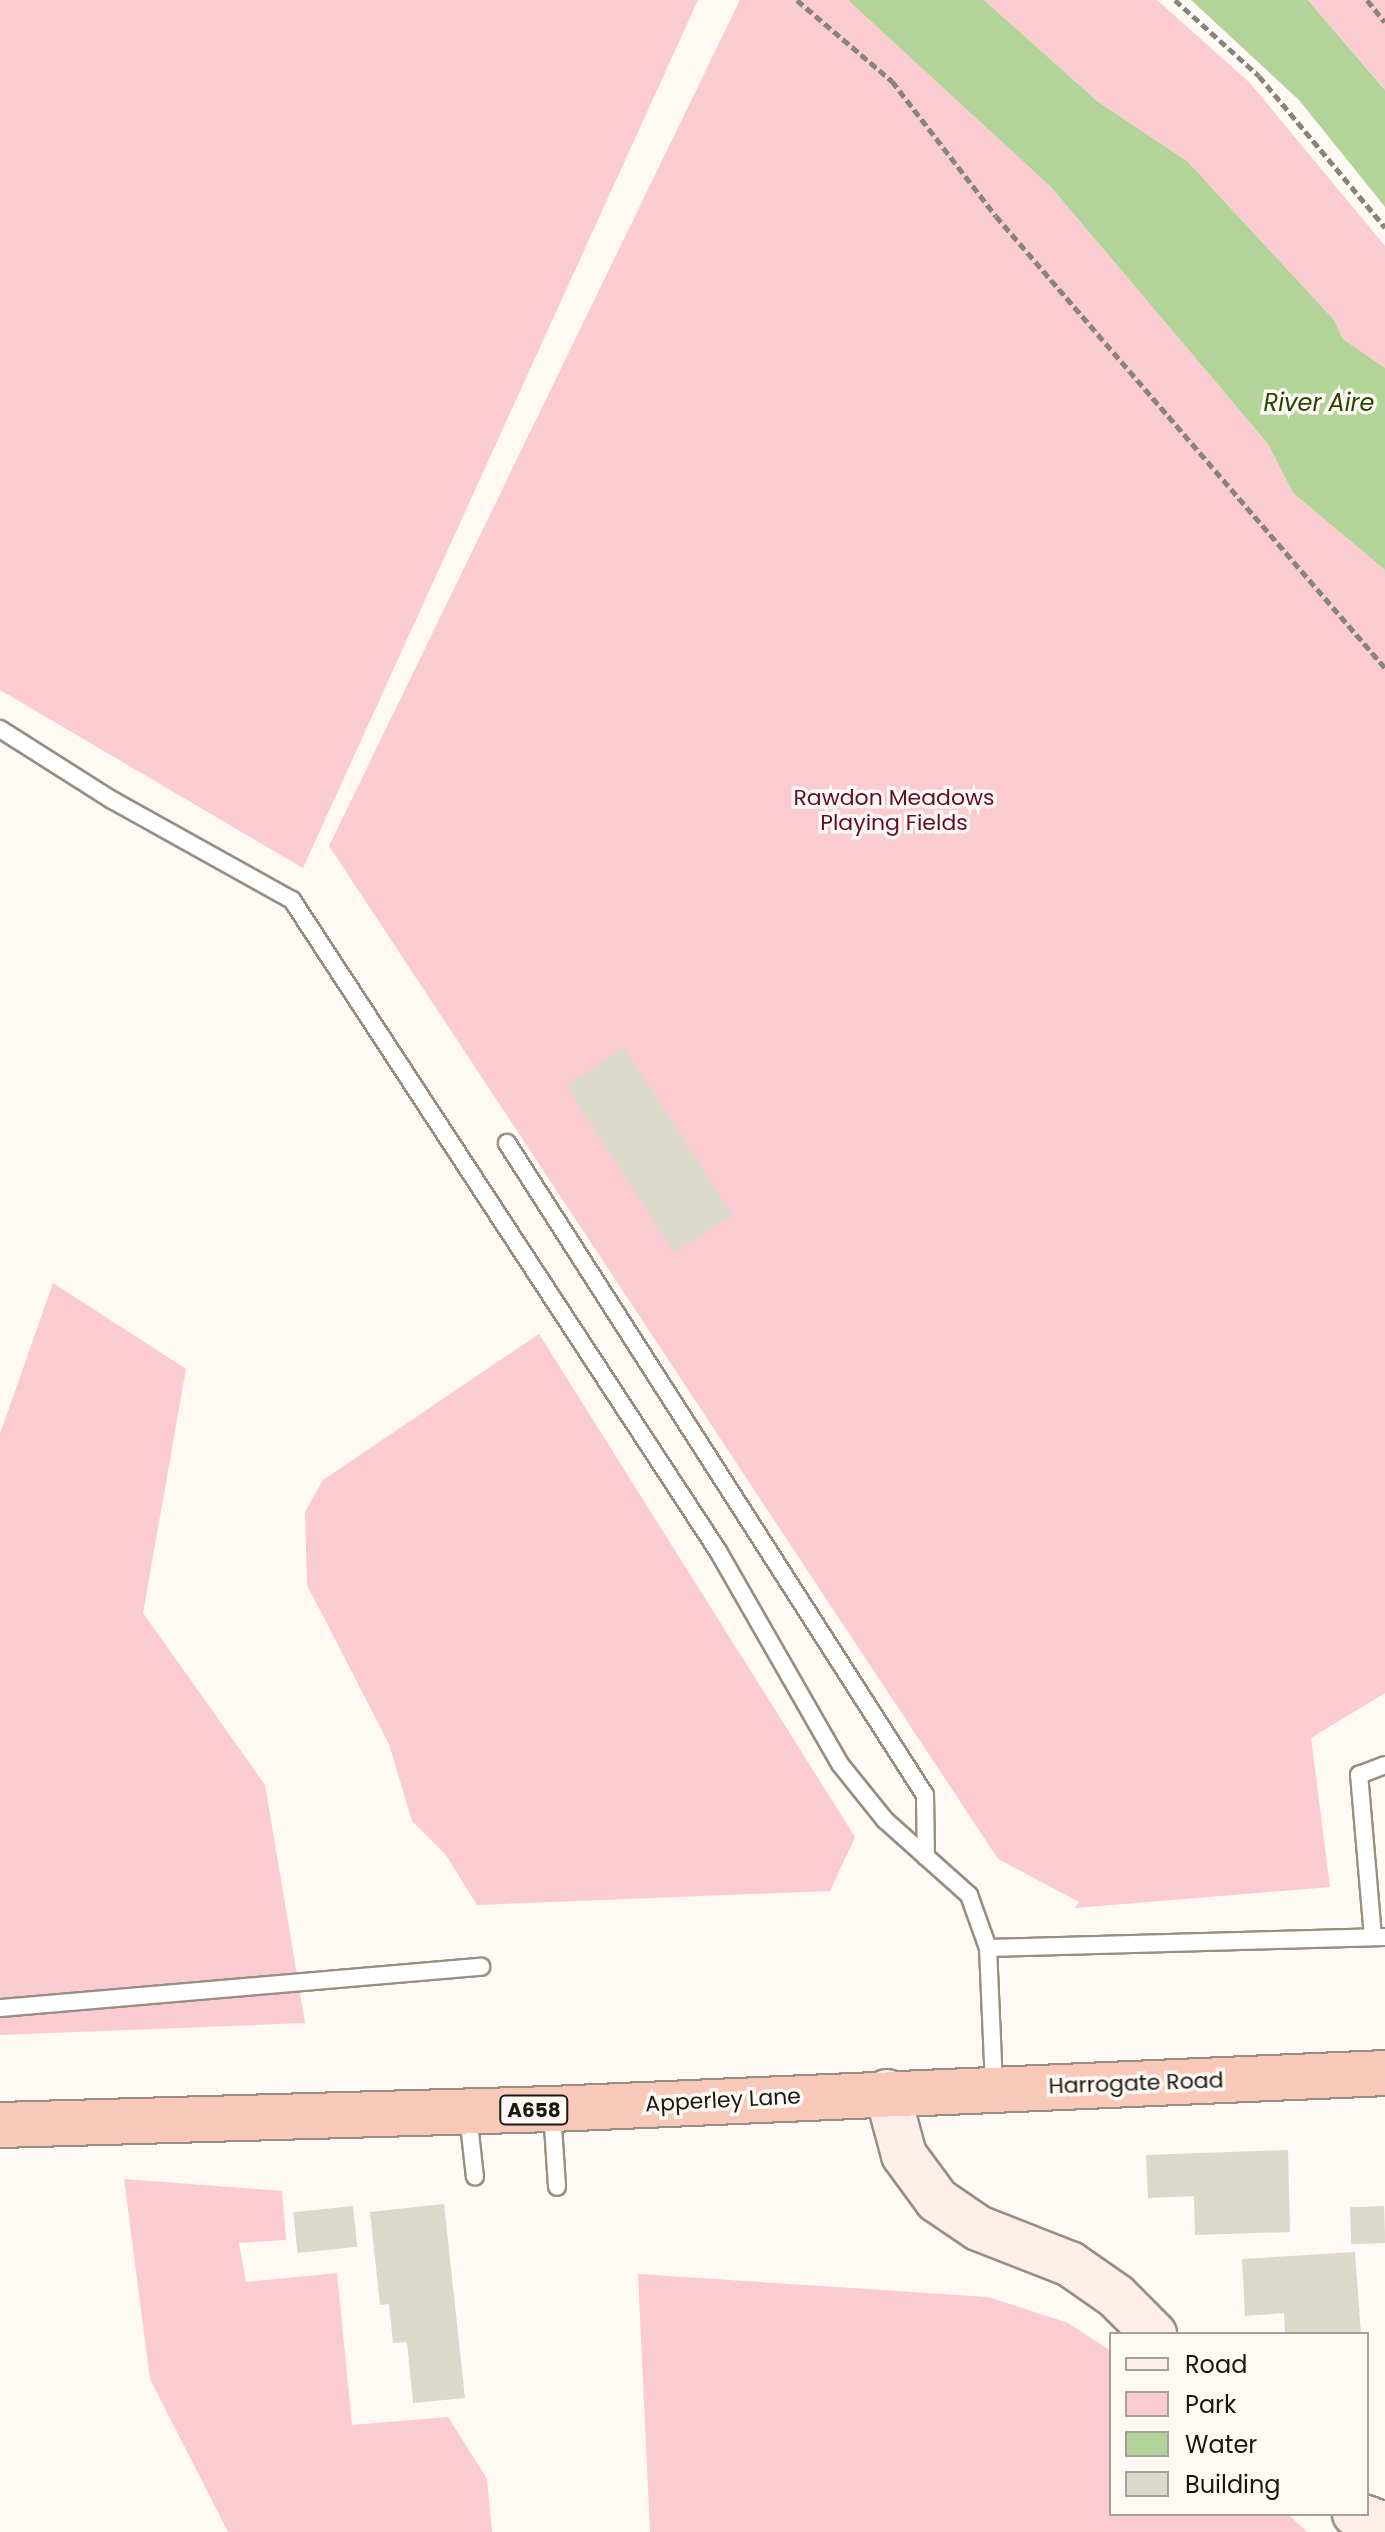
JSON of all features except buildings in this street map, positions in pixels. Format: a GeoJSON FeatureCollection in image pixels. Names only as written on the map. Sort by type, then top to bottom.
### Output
{"type":"FeatureCollection","features":[{"type":"Feature","properties":{"kind":"highway","name":"Harrogate Road"},"geometry":{"type":"LineString","coordinates":[[887,2092],[1385,2073]]}},
{"type":"Feature","properties":{"kind":"highway","name":"Apperley Lane"},"geometry":{"type":"LineString","coordinates":[[0,2125],[552,2109],[887,2092]]}},
{"type":"Feature","properties":{"kind":"street"},"geometry":{"type":"LineString","coordinates":[[887,2092],[904,2155],[937,2200],[978,2228],[1070,2264],[1116,2296],[1152,2332]]}},
{"type":"Feature","properties":{"kind":"street"},"geometry":{"type":"LineString","coordinates":[[1360,2516],[1385,2525]]}},
{"type":"Feature","properties":{"kind":"lane"},"geometry":{"type":"LineString","coordinates":[[0,729],[112,800],[292,900],[718,1551],[840,1764],[885,1820],[969,1895],[988,1948],[995,2088]]}},
{"type":"Feature","properties":{"kind":"lane"},"geometry":{"type":"LineString","coordinates":[[507,1143],[925,1795],[926,1857]]}},
{"type":"Feature","properties":{"kind":"lane"},"geometry":{"type":"LineString","coordinates":[[988,1948],[1379,1937],[1359,1775],[1385,1765]]}},
{"type":"Feature","properties":{"kind":"lane"},"geometry":{"type":"LineString","coordinates":[[0,2008],[481,1967]]}},
{"type":"Feature","properties":{"kind":"lane"},"geometry":{"type":"LineString","coordinates":[[552,2109],[557,2187]]}},
{"type":"Feature","properties":{"kind":"lane"},"geometry":{"type":"LineString","coordinates":[[468,2111],[475,2177]]}},
{"type":"Feature","properties":{"kind":"path"},"geometry":{"type":"LineString","coordinates":[[797,0],[892,81],[996,216],[1385,668]]}},
{"type":"Feature","properties":{"kind":"path"},"geometry":{"type":"LineString","coordinates":[[1175,0],[1259,76],[1385,227]]}},
{"type":"Feature","properties":{"kind":"path"},"geometry":{"type":"LineString","coordinates":[[1367,0],[1385,22]]}},
{"type":"Feature","properties":{"kind":"green space"},"geometry":{"type":"Polygon","coordinates":[[[0,0],[698,0],[303,868],[0,690],[0,0]]]}},
{"type":"Feature","properties":{"kind":"green space","name":"Rawdon Meadows Playing Fields"},"geometry":{"type":"Polygon","coordinates":[[[740,0],[848,0],[861,10],[1051,187],[1268,444],[1293,493],[1385,570],[1385,1693],[1311,1738],[1330,1887],[1075,1908],[1079,1902],[998,1859],[329,846],[740,0]]]}},
{"type":"Feature","properties":{"kind":"green space"},"geometry":{"type":"Polygon","coordinates":[[[984,0],[1157,0],[1250,83],[1385,246],[1385,368],[1343,339],[1334,320],[1187,161],[1097,101],[984,0]]]}},
{"type":"Feature","properties":{"kind":"green space"},"geometry":{"type":"Polygon","coordinates":[[[1308,0],[1385,0],[1385,90],[1383,87],[1308,0]]]}},
{"type":"Feature","properties":{"kind":"green space"},"geometry":{"type":"Polygon","coordinates":[[[53,1283],[186,1369],[143,1613],[265,1785],[305,2023],[0,2035],[0,1434],[53,1283]]]}},
{"type":"Feature","properties":{"kind":"green space"},"geometry":{"type":"Polygon","coordinates":[[[539,1334],[855,1837],[830,1891],[477,1905],[446,1855],[412,1821],[389,1744],[307,1585],[305,1512],[323,1480],[539,1334]]]}},
{"type":"Feature","properties":{"kind":"green space"},"geometry":{"type":"Polygon","coordinates":[[[124,2179],[282,2191],[286,2240],[239,2243],[246,2282],[337,2273],[352,2425],[448,2417],[487,2479],[492,2532],[228,2532],[150,2379],[124,2179]]]}},
{"type":"Feature","properties":{"kind":"green space"},"geometry":{"type":"Polygon","coordinates":[[[638,2274],[988,2297],[1068,2323],[1109,2350],[1109,2516],[1290,2516],[1307,2532],[650,2532],[638,2274]]]}},
{"type":"Feature","properties":{"kind":"water","name":"River Aire"},"geometry":{"type":"Polygon","coordinates":[[[848,0],[984,0],[1097,101],[1187,161],[1334,320],[1343,339],[1385,368],[1385,570],[1293,493],[1268,444],[1051,187],[848,0]]]}},
{"type":"Feature","properties":{"kind":"water"},"geometry":{"type":"Polygon","coordinates":[[[1191,0],[1308,0],[1385,90],[1385,207],[1299,100],[1191,0]]]}}]}
